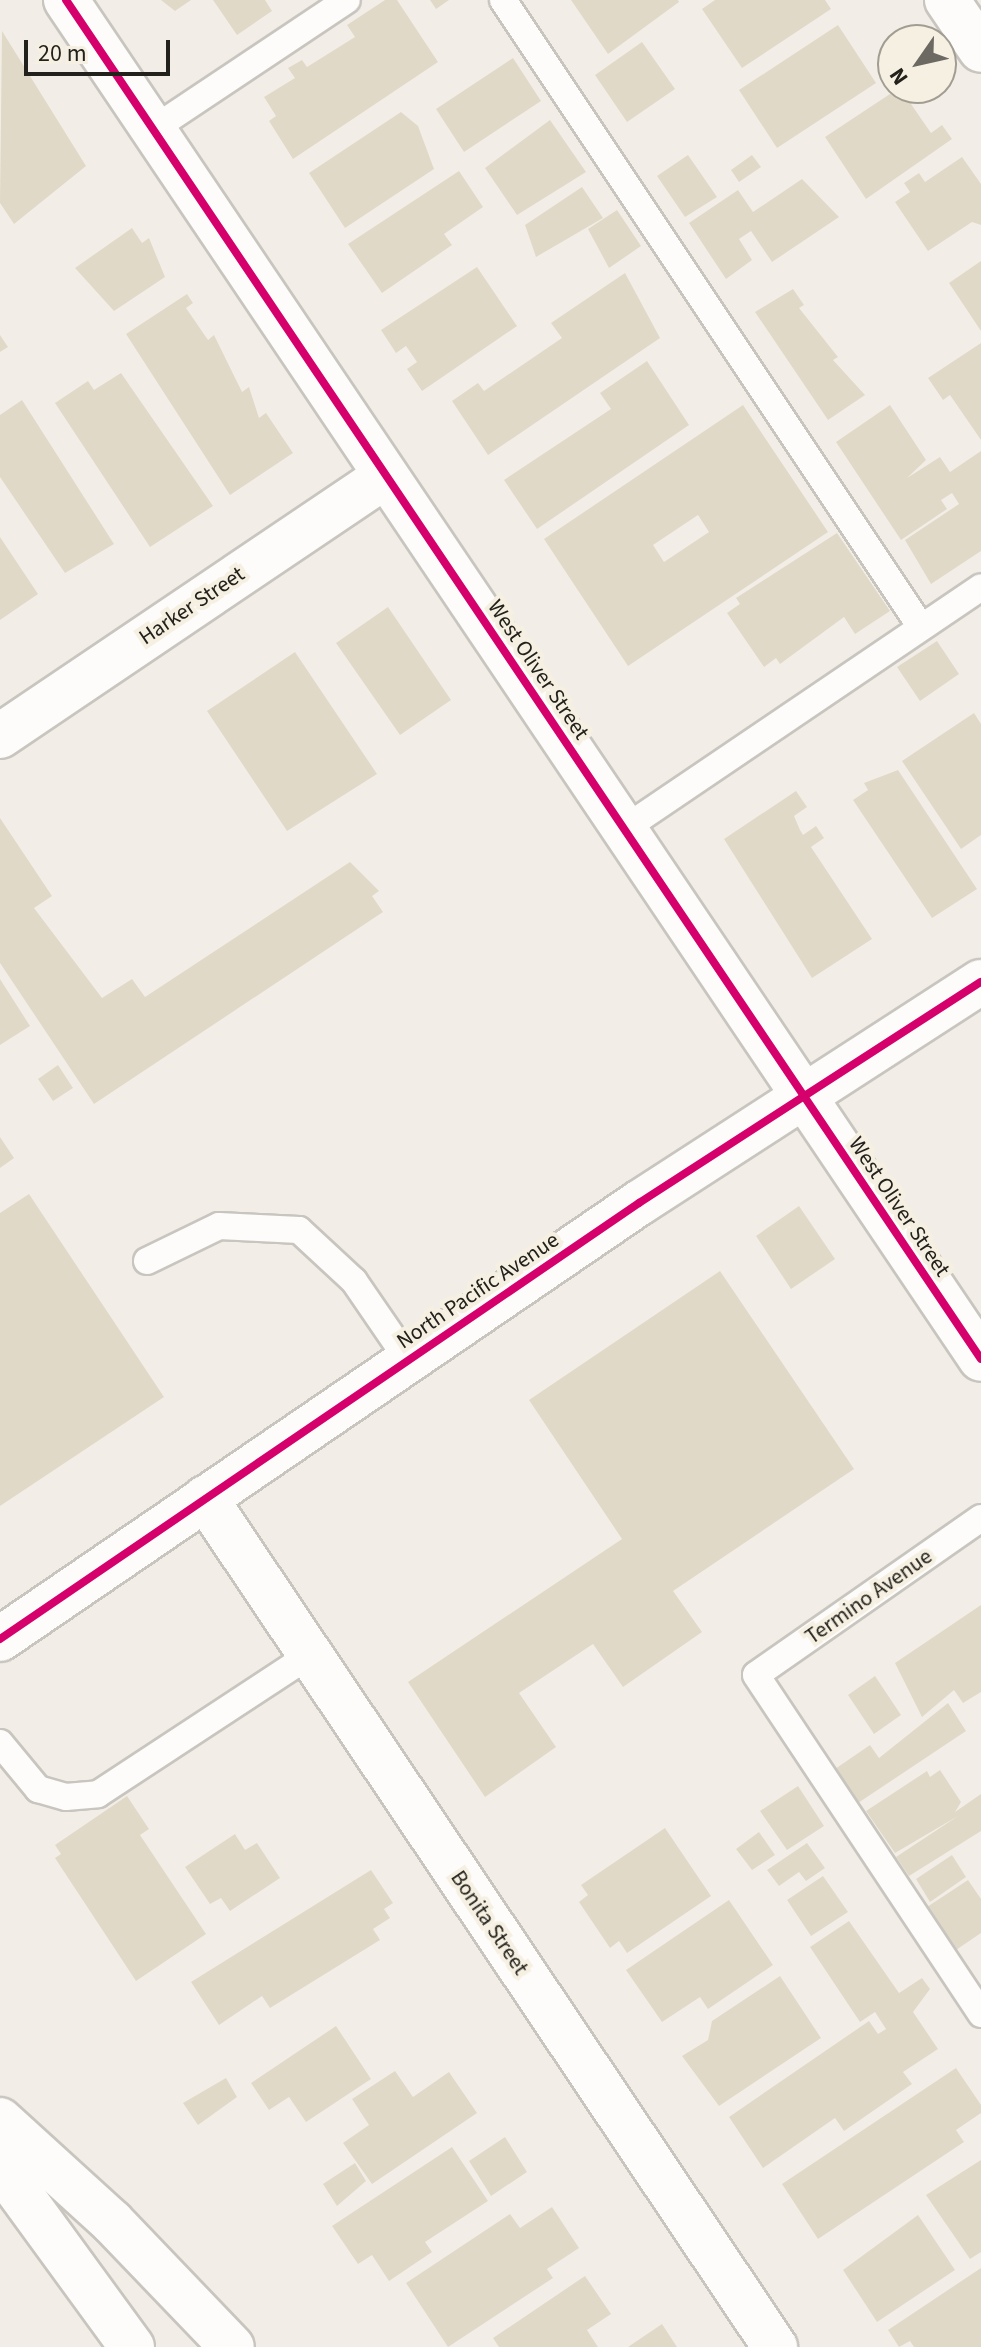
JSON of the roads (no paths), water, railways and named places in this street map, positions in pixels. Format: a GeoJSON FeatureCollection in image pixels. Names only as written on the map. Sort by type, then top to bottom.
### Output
{"type":"FeatureCollection","features":[{"type":"Feature","properties":{"kind":"main road","name":"West Oliver Street"},"geometry":{"type":"LineString","coordinates":[[66,0],[803,1099],[981,1359]]}},
{"type":"Feature","properties":{"kind":"main road"},"geometry":{"type":"LineString","coordinates":[[947,0],[981,50]]}},
{"type":"Feature","properties":{"kind":"main road","name":"Harker Street"},"geometry":{"type":"LineString","coordinates":[[0,736],[385,476]]}},
{"type":"Feature","properties":{"kind":"main road","name":"North Pacific Avenue"},"geometry":{"type":"LineString","coordinates":[[0,1639],[408,1360],[981,982]]}},
{"type":"Feature","properties":{"kind":"main road","name":"Bonita Street"},"geometry":{"type":"LineString","coordinates":[[205,1498],[775,2347]]}},
{"type":"Feature","properties":{"kind":"main road"},"geometry":{"type":"LineString","coordinates":[[0,2120],[112,2222],[232,2347]]}},
{"type":"Feature","properties":{"kind":"main road"},"geometry":{"type":"LineString","coordinates":[[0,2166],[132,2347]]}},
{"type":"Feature","properties":{"kind":"lane"},"geometry":{"type":"LineString","coordinates":[[152,130],[347,0]]}},
{"type":"Feature","properties":{"kind":"lane"},"geometry":{"type":"LineString","coordinates":[[503,0],[921,627]]}},
{"type":"Feature","properties":{"kind":"lane"},"geometry":{"type":"LineString","coordinates":[[624,829],[981,587]]}},
{"type":"Feature","properties":{"kind":"lane"},"geometry":{"type":"LineString","coordinates":[[147,1261],[219,1226],[299,1230],[354,1281],[408,1360]]}},
{"type":"Feature","properties":{"kind":"lane","name":"Termino Avenue"},"geometry":{"type":"LineString","coordinates":[[981,1518],[756,1675],[981,2014]]}},
{"type":"Feature","properties":{"kind":"lane"},"geometry":{"type":"LineString","coordinates":[[0,1743],[38,1789],[66,1797],[98,1794],[310,1655]]}}]}
